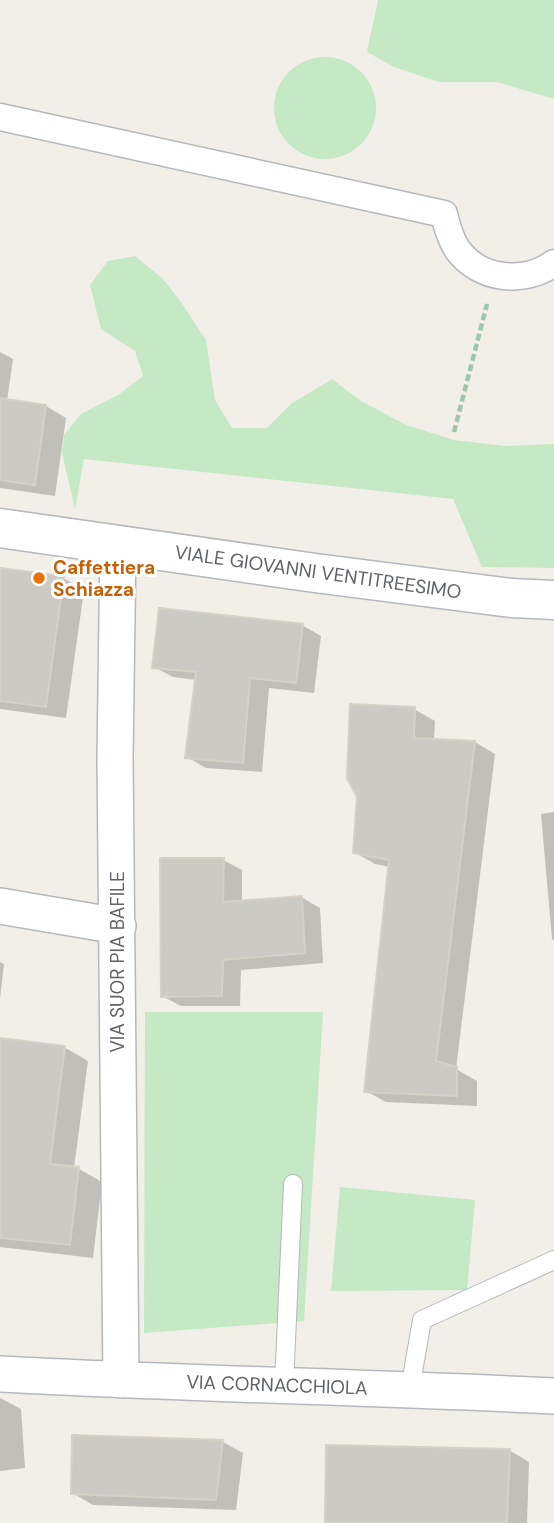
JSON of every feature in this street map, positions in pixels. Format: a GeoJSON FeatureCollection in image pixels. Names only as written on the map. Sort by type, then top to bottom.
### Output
{"type":"FeatureCollection","features":[{"type":"Feature","properties":{"kind":"street"},"geometry":{"type":"LineString","coordinates":[[0,117],[444,214],[448,233],[458,250],[472,264],[494,274],[508,277],[528,276],[554,263]]}},
{"type":"Feature","properties":{"kind":"street","name":"VIALE GIOVANNI VENTITREESIMO"},"geometry":{"type":"LineString","coordinates":[[0,528],[438,589],[554,600]]}},
{"type":"Feature","properties":{"kind":"street","name":"VIA SUOR PIA BAFILE"},"geometry":{"type":"LineString","coordinates":[[118,544],[115,758],[121,1380]]}},
{"type":"Feature","properties":{"kind":"street"},"geometry":{"type":"LineString","coordinates":[[0,906],[118,926]]}},
{"type":"Feature","properties":{"kind":"street","name":"VIA CORNACCHIOLA"},"geometry":{"type":"LineString","coordinates":[[0,1374],[554,1396]]}},
{"type":"Feature","properties":{"kind":"lane"},"geometry":{"type":"LineString","coordinates":[[284,1385],[293,1184]]}},
{"type":"Feature","properties":{"kind":"lane"},"geometry":{"type":"LineString","coordinates":[[410,1389],[422,1320],[554,1260]]}},
{"type":"Feature","properties":{"kind":"path"},"geometry":{"type":"LineString","coordinates":[[454,432],[494,274]]}},
{"type":"Feature","properties":{"kind":"green space"},"geometry":{"type":"Polygon","coordinates":[[[378,0],[554,0],[554,99],[497,82],[439,82],[394,67],[367,52],[378,0]]]}},
{"type":"Feature","properties":{"kind":"green space"},"geometry":{"type":"Polygon","coordinates":[[[315,57],[335,57],[354,65],[368,79],[376,98],[373,128],[354,151],[335,159],[315,159],[296,151],[282,137],[274,118],[274,98],[282,79],[296,65],[315,57]]]}},
{"type":"Feature","properties":{"kind":"green space"},"geometry":{"type":"Polygon","coordinates":[[[135,256],[163,279],[206,340],[215,400],[232,428],[267,428],[291,404],[332,379],[361,401],[406,425],[454,440],[505,446],[554,444],[554,568],[482,567],[453,499],[84,459],[75,509],[62,453],[64,435],[81,414],[118,395],[143,376],[135,351],[101,329],[90,285],[108,261],[135,256]]]}},
{"type":"Feature","properties":{"kind":"green space"},"geometry":{"type":"Polygon","coordinates":[[[145,1012],[323,1012],[304,1321],[144,1333],[145,1012]]]}},
{"type":"Feature","properties":{"kind":"green space"},"geometry":{"type":"Polygon","coordinates":[[[340,1187],[475,1200],[467,1290],[331,1291],[340,1187]]]}},
{"type":"Feature","properties":{"kind":"building"},"geometry":{"type":"Polygon","coordinates":[[[0,398],[46,405],[35,485],[0,480],[0,398]]]}},
{"type":"Feature","properties":{"kind":"building"},"geometry":{"type":"Polygon","coordinates":[[[0,568],[64,576],[46,707],[0,701],[0,568]]]}},
{"type":"Feature","properties":{"kind":"building"},"geometry":{"type":"Polygon","coordinates":[[[159,608],[303,624],[296,683],[250,678],[243,763],[185,758],[196,672],[152,668],[159,608]]]}},
{"type":"Feature","properties":{"kind":"building"},"geometry":{"type":"Polygon","coordinates":[[[350,704],[415,707],[414,738],[475,741],[436,1061],[457,1067],[457,1096],[364,1092],[389,860],[353,853],[357,797],[347,778],[350,704]]]}},
{"type":"Feature","properties":{"kind":"building"},"geometry":{"type":"Polygon","coordinates":[[[160,858],[224,858],[223,902],[302,896],[305,953],[223,960],[222,996],[161,997],[160,858]]]}},
{"type":"Feature","properties":{"kind":"building"},"geometry":{"type":"Polygon","coordinates":[[[0,1038],[65,1046],[50,1164],[79,1167],[70,1245],[0,1238],[0,1038]]]}},
{"type":"Feature","properties":{"kind":"building"},"geometry":{"type":"Polygon","coordinates":[[[72,1435],[223,1440],[216,1500],[71,1494],[72,1435]]]}},
{"type":"Feature","properties":{"kind":"building"},"geometry":{"type":"Polygon","coordinates":[[[326,1445],[510,1449],[507,1523],[325,1523],[326,1445]]]}},
{"type":"Feature","properties":{"kind":"place","name":"Caffettiera Schiazza"},"geometry":{"type":"Point","coordinates":[39,578]}}]}
